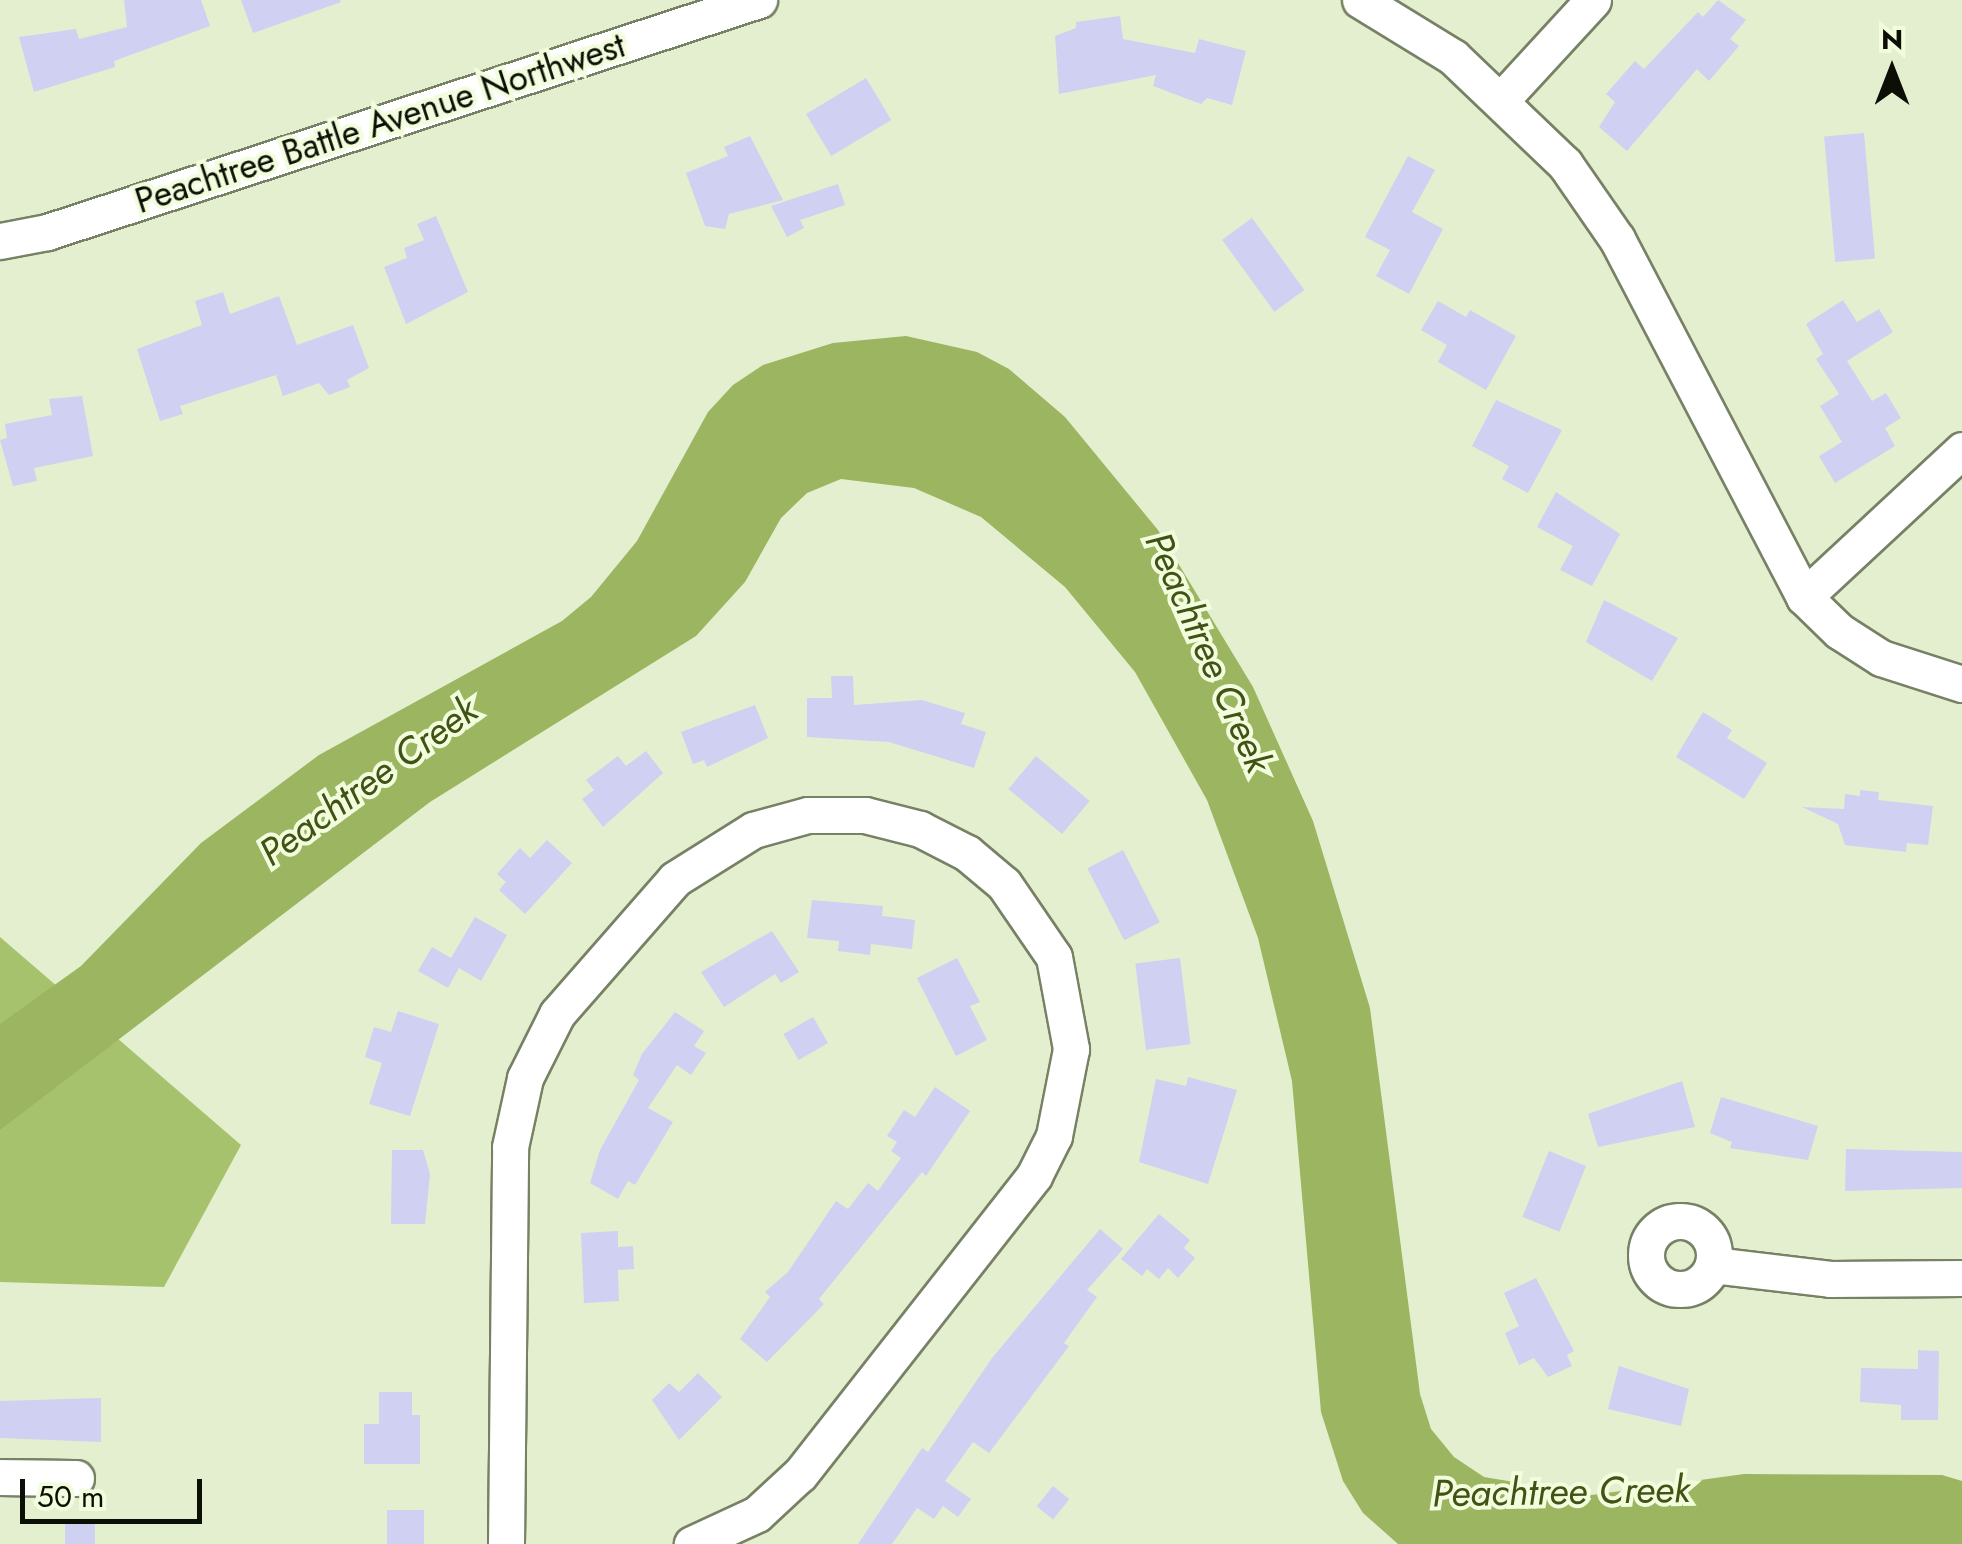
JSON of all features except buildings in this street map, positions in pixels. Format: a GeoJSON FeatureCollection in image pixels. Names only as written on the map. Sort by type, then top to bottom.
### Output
{"type":"FeatureCollection","features":[{"type":"Feature","properties":{"kind":"street","name":"Peachtree Battle Avenue Northwest"},"geometry":{"type":"LineString","coordinates":[[0,241],[46,232],[759,0]]}},
{"type":"Feature","properties":{"kind":"street"},"geometry":{"type":"LineString","coordinates":[[1360,0],[1436,46],[1503,98],[1564,164],[1617,239],[1804,597],[1839,632],[1882,658],[1962,684]]}},
{"type":"Feature","properties":{"kind":"street"},"geometry":{"type":"LineString","coordinates":[[1503,98],[1593,0]]}},
{"type":"Feature","properties":{"kind":"street"},"geometry":{"type":"LineString","coordinates":[[1804,597],[1962,450]]}},
{"type":"Feature","properties":{"kind":"street"},"geometry":{"type":"LineString","coordinates":[[506,1544],[510,1147],[525,1078],[557,1014],[675,879],[739,837],[808,815],[865,815],[920,829],[967,853],[1004,884],[1054,958],[1071,1049],[1054,1136],[1034,1176],[800,1474],[758,1514],[692,1544]]}},
{"type":"Feature","properties":{"kind":"street"},"geometry":{"type":"LineString","coordinates":[[1713,1265],[1830,1280],[1962,1278]]}},
{"type":"Feature","properties":{"kind":"street"},"geometry":{"type":"LineString","coordinates":[[0,1477],[76,1478]]}},
{"type":"Feature","properties":{"kind":"shaded area"},"geometry":{"type":"Polygon","coordinates":[[[0,937],[241,1145],[164,1287],[0,1282],[0,937]]]}},
{"type":"Feature","properties":{"kind":"water","name":"Peachtree Creek"},"geometry":{"type":"Polygon","coordinates":[[[906,336],[977,352],[1009,369],[1065,417],[1158,530],[1253,687],[1313,821],[1370,1008],[1420,1394],[1431,1429],[1454,1457],[1484,1477],[1592,1495],[1744,1474],[1942,1475],[1962,1481],[1962,1544],[1398,1544],[1363,1513],[1343,1481],[1321,1412],[1292,1081],[1258,938],[1207,800],[1135,672],[1065,587],[981,517],[914,488],[841,479],[807,493],[781,518],[745,582],[696,636],[430,802],[0,1130],[0,1024],[81,966],[201,843],[319,755],[562,621],[591,597],[637,541],[708,412],[733,385],[763,365],[833,343],[906,336]]]}}]}
